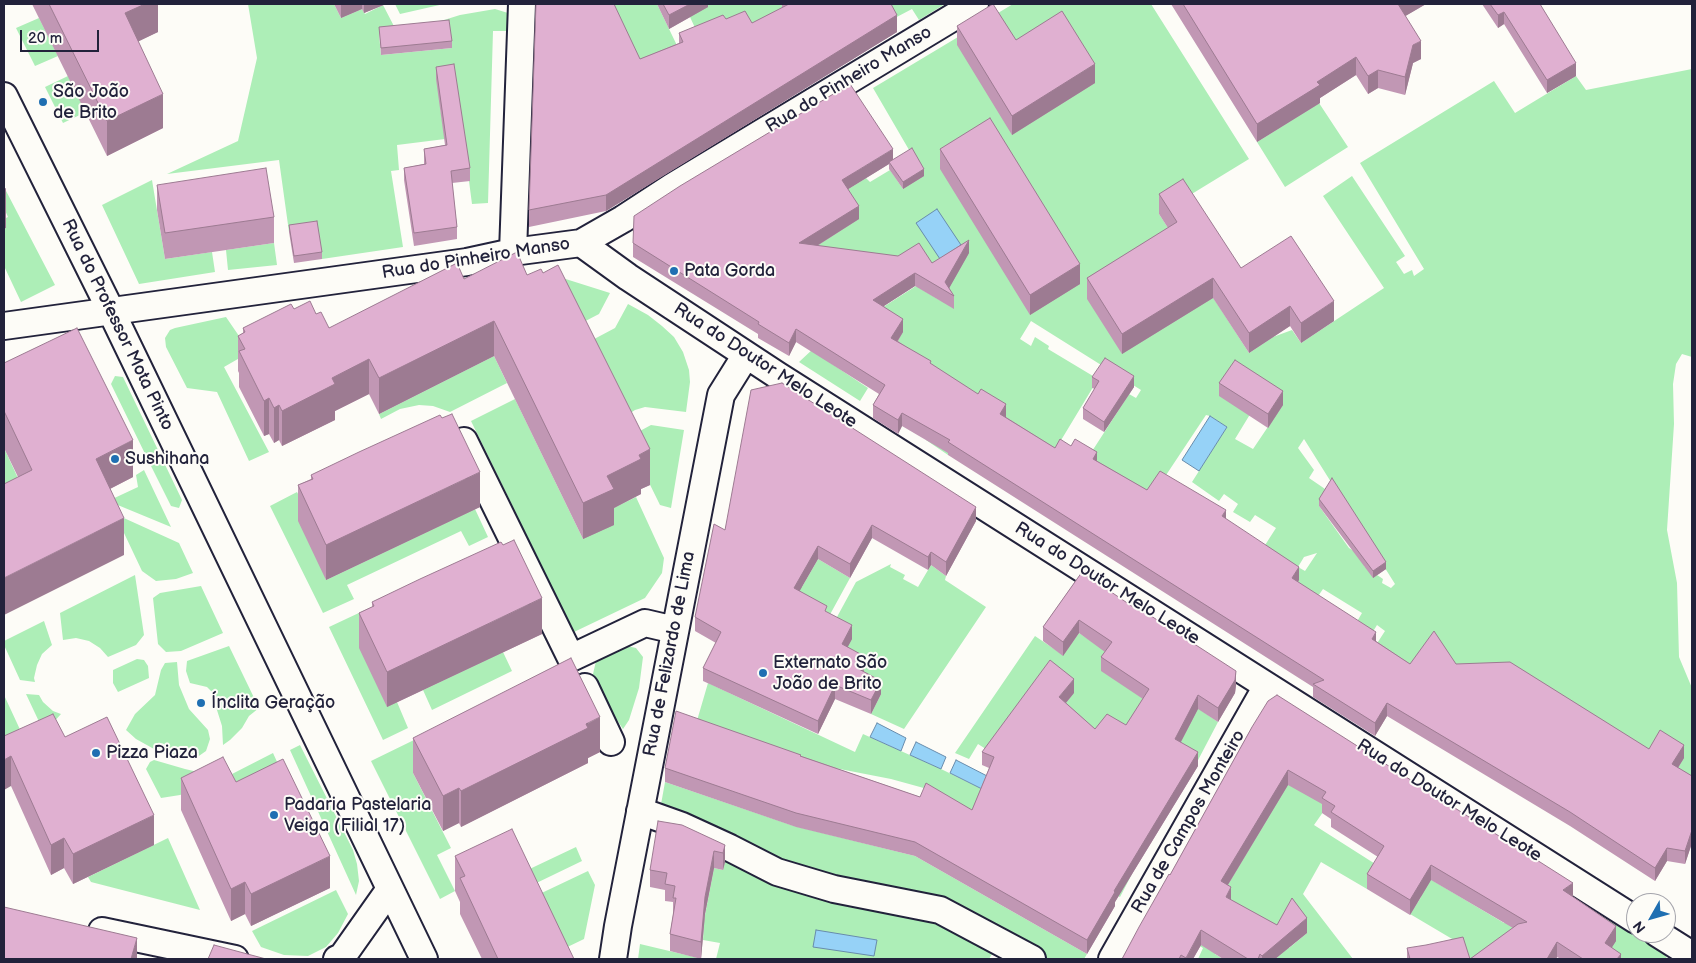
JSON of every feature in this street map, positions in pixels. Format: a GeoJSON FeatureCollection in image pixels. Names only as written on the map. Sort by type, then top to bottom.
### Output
{"type":"FeatureCollection","features":[{"type":"Feature","properties":{"kind":"street"},"geometry":{"type":"LineString","coordinates":[[513,252],[522,4]]}},
{"type":"Feature","properties":{"kind":"street","name":"Rua do Pinheiro Manso"},"geometry":{"type":"LineString","coordinates":[[4,326],[467,262],[513,252],[581,243],[975,4]]}},
{"type":"Feature","properties":{"kind":"street","name":"Rua do Professor Mota Pinto"},"geometry":{"type":"LineString","coordinates":[[4,96],[111,311],[424,959]]}},
{"type":"Feature","properties":{"kind":"street","name":"Rua do Doutor Melo Leote"},"geometry":{"type":"LineString","coordinates":[[581,243],[628,277],[746,355],[1626,914]]}},
{"type":"Feature","properties":{"kind":"street","name":"Rua de Felizardo de Lima"},"geometry":{"type":"LineString","coordinates":[[613,959],[721,395],[746,355]]}},
{"type":"Feature","properties":{"kind":"street"},"geometry":{"type":"LineString","coordinates":[[461,434],[611,742]]}},
{"type":"Feature","properties":{"kind":"street"},"geometry":{"type":"LineString","coordinates":[[571,658],[644,623],[675,630]]}},
{"type":"Feature","properties":{"kind":"street","name":"Rua de Campos Monteiro"},"geometry":{"type":"LineString","coordinates":[[1112,959],[1267,686]]}},
{"type":"Feature","properties":{"kind":"street"},"geometry":{"type":"LineString","coordinates":[[640,812],[682,826],[776,872],[834,889],[940,910],[1032,959]]}},
{"type":"Feature","properties":{"kind":"street"},"geometry":{"type":"LineString","coordinates":[[345,958],[390,889]]}},
{"type":"Feature","properties":{"kind":"street"},"geometry":{"type":"LineString","coordinates":[[80,926],[161,952],[235,959]]}},
{"type":"Feature","properties":{"kind":"street"},"geometry":{"type":"LineString","coordinates":[[1673,943],[1692,955]]}},
{"type":"Feature","properties":{"kind":"green space"},"geometry":{"type":"Polygon","coordinates":[[[248,4],[334,4],[341,18],[362,9],[365,14],[383,5],[397,32],[379,34],[381,55],[452,48],[449,27],[409,31],[460,15],[495,9],[508,13],[516,20],[514,31],[493,31],[488,203],[472,204],[459,105],[440,107],[445,139],[397,145],[399,170],[391,171],[403,247],[322,259],[317,228],[289,232],[279,160],[167,174],[238,141],[257,58],[248,4]]]}},
{"type":"Feature","properties":{"kind":"green space"},"geometry":{"type":"Polygon","coordinates":[[[395,4],[444,4],[400,14],[395,4]]]}},
{"type":"Feature","properties":{"kind":"green space"},"geometry":{"type":"Polygon","coordinates":[[[606,4],[657,4],[684,60],[640,76],[606,4]]]}},
{"type":"Feature","properties":{"kind":"green space"},"geometry":{"type":"Polygon","coordinates":[[[684,4],[790,4],[789,21],[702,43],[684,4]]]}},
{"type":"Feature","properties":{"kind":"green space"},"geometry":{"type":"Polygon","coordinates":[[[883,4],[945,4],[919,20],[912,9],[891,20],[883,4]]]}},
{"type":"Feature","properties":{"kind":"green space"},"geometry":{"type":"Polygon","coordinates":[[[1013,4],[1151,4],[1249,159],[1159,214],[1249,353],[1273,337],[1292,330],[1301,343],[1384,288],[1323,196],[1352,176],[1405,256],[1396,262],[1404,274],[1412,270],[1414,276],[1424,269],[1360,163],[1494,81],[1515,113],[1576,76],[1586,90],[1692,69],[1692,357],[1682,354],[1676,364],[1673,384],[1674,424],[1667,530],[1677,583],[1679,657],[1692,688],[1692,790],[1649,762],[1408,683],[1352,630],[1362,613],[1323,589],[1312,605],[1251,567],[1276,528],[1255,515],[1250,522],[1233,512],[1238,504],[1224,494],[1219,501],[1192,482],[1227,427],[1210,416],[1206,415],[1111,558],[1087,459],[1129,394],[1136,398],[1141,390],[1031,321],[1020,339],[1031,346],[1035,337],[1049,346],[1048,349],[1098,379],[1037,480],[981,403],[948,455],[926,440],[946,404],[829,362],[868,388],[860,401],[799,362],[858,307],[866,318],[916,286],[941,301],[932,276],[835,271],[761,160],[842,193],[866,178],[870,182],[890,170],[903,189],[912,155],[873,88],[1013,4]],[[1282,406],[1249,416],[1235,439],[1253,449],[1282,406]],[[1304,439],[1298,448],[1314,470],[1309,478],[1328,491],[1319,506],[1349,548],[1368,560],[1364,566],[1383,579],[1382,583],[1391,588],[1395,584],[1304,439]],[[1317,553],[1304,557],[1298,567],[1305,571],[1317,553]],[[1377,625],[1366,643],[1374,648],[1385,631],[1377,625]]]}},
{"type":"Feature","properties":{"kind":"green space"},"geometry":{"type":"Polygon","coordinates":[[[39,18],[58,56],[35,66],[16,28],[39,18]]]}},
{"type":"Feature","properties":{"kind":"green space"},"geometry":{"type":"Polygon","coordinates":[[[68,76],[86,112],[63,123],[45,87],[68,76]]]}},
{"type":"Feature","properties":{"kind":"green space"},"geometry":{"type":"Polygon","coordinates":[[[1319,103],[1348,147],[1285,187],[1257,142],[1319,103]]]}},
{"type":"Feature","properties":{"kind":"green space"},"geometry":{"type":"Polygon","coordinates":[[[152,180],[165,259],[212,252],[215,272],[139,284],[102,205],[152,180]]]}},
{"type":"Feature","properties":{"kind":"green space"},"geometry":{"type":"Polygon","coordinates":[[[4,187],[55,285],[21,302],[4,266],[4,229],[6,228],[4,219],[8,217],[4,208],[4,187]]]}},
{"type":"Feature","properties":{"kind":"green space"},"geometry":{"type":"Polygon","coordinates":[[[274,243],[277,265],[228,270],[226,250],[274,243]]]}},
{"type":"Feature","properties":{"kind":"green space"},"geometry":{"type":"Polygon","coordinates":[[[553,275],[610,293],[599,314],[572,328],[553,275]]]}},
{"type":"Feature","properties":{"kind":"green space"},"geometry":{"type":"Polygon","coordinates":[[[628,304],[648,315],[662,326],[674,337],[683,352],[689,370],[690,382],[686,412],[645,407],[635,410],[618,421],[581,346],[615,328],[628,304]]]}},
{"type":"Feature","properties":{"kind":"green space"},"geometry":{"type":"Polygon","coordinates":[[[226,317],[250,352],[224,367],[269,452],[249,461],[217,392],[187,388],[166,347],[165,338],[170,330],[226,317]]]}},
{"type":"Feature","properties":{"kind":"green space"},"geometry":{"type":"Polygon","coordinates":[[[494,356],[507,383],[450,412],[433,406],[419,405],[400,409],[381,419],[379,414],[494,356]]]}},
{"type":"Feature","properties":{"kind":"green space"},"geometry":{"type":"Polygon","coordinates":[[[115,376],[123,377],[182,500],[179,508],[171,506],[111,384],[115,376]]]}},
{"type":"Feature","properties":{"kind":"green space"},"geometry":{"type":"Polygon","coordinates":[[[515,399],[583,539],[607,511],[636,497],[664,558],[662,573],[645,598],[574,632],[471,421],[515,399]]]}},
{"type":"Feature","properties":{"kind":"green space"},"geometry":{"type":"Polygon","coordinates":[[[651,425],[684,430],[671,508],[660,505],[627,438],[651,425]]]}},
{"type":"Feature","properties":{"kind":"green space"},"geometry":{"type":"Polygon","coordinates":[[[4,448],[23,489],[4,493],[4,448]]]}},
{"type":"Feature","properties":{"kind":"green space"},"geometry":{"type":"Polygon","coordinates":[[[144,470],[171,527],[108,501],[138,487],[136,475],[144,470]]]}},
{"type":"Feature","properties":{"kind":"green space"},"geometry":{"type":"Polygon","coordinates":[[[297,492],[303,503],[326,580],[475,509],[488,537],[469,546],[461,531],[347,585],[354,599],[323,613],[270,506],[297,492]]]}},
{"type":"Feature","properties":{"kind":"green space"},"geometry":{"type":"Polygon","coordinates":[[[115,514],[179,543],[193,573],[176,579],[156,581],[142,571],[115,514]]]}},
{"type":"Feature","properties":{"kind":"green space"},"geometry":{"type":"Polygon","coordinates":[[[495,549],[397,702],[408,728],[383,740],[329,627],[495,549]]]}},
{"type":"Feature","properties":{"kind":"green space"},"geometry":{"type":"Polygon","coordinates":[[[818,559],[850,578],[827,620],[779,574],[802,587],[818,559]]]}},
{"type":"Feature","properties":{"kind":"green space"},"geometry":{"type":"Polygon","coordinates":[[[891,564],[890,567],[905,575],[903,579],[918,587],[931,565],[946,576],[945,580],[986,607],[904,729],[871,714],[881,694],[857,682],[831,628],[856,582],[891,564]]]}},
{"type":"Feature","properties":{"kind":"green space"},"geometry":{"type":"Polygon","coordinates":[[[135,575],[144,635],[136,645],[108,657],[100,648],[89,641],[76,638],[63,640],[60,613],[135,575]]]}},
{"type":"Feature","properties":{"kind":"green space"},"geometry":{"type":"Polygon","coordinates":[[[201,586],[223,633],[181,651],[166,652],[158,644],[153,598],[160,593],[201,586]]]}},
{"type":"Feature","properties":{"kind":"green space"},"geometry":{"type":"Polygon","coordinates":[[[44,621],[52,645],[42,654],[37,665],[35,682],[20,680],[4,645],[4,641],[44,621]]]}},
{"type":"Feature","properties":{"kind":"green space"},"geometry":{"type":"Polygon","coordinates":[[[1079,633],[1153,682],[1133,743],[992,753],[978,744],[969,759],[955,753],[1035,636],[1063,655],[1079,633]]]}},
{"type":"Feature","properties":{"kind":"green space"},"geometry":{"type":"Polygon","coordinates":[[[229,646],[259,708],[249,716],[242,728],[223,745],[222,726],[211,691],[207,687],[190,683],[186,671],[187,661],[229,646]]]}},
{"type":"Feature","properties":{"kind":"green space"},"geometry":{"type":"Polygon","coordinates":[[[627,646],[636,648],[643,657],[639,688],[629,720],[623,729],[598,692],[593,674],[596,661],[627,646]]]}},
{"type":"Feature","properties":{"kind":"green space"},"geometry":{"type":"Polygon","coordinates":[[[503,652],[512,671],[432,710],[423,690],[503,652]]]}},
{"type":"Feature","properties":{"kind":"green space"},"geometry":{"type":"Polygon","coordinates":[[[137,659],[144,660],[148,666],[149,678],[118,692],[113,683],[113,670],[137,659]]]}},
{"type":"Feature","properties":{"kind":"green space"},"geometry":{"type":"Polygon","coordinates":[[[177,662],[179,685],[189,709],[208,730],[210,739],[206,751],[196,758],[179,758],[154,749],[136,739],[126,730],[135,714],[155,695],[161,670],[165,663],[177,662]]]}},
{"type":"Feature","properties":{"kind":"green space"},"geometry":{"type":"Polygon","coordinates":[[[708,683],[855,752],[863,734],[941,769],[986,791],[1132,874],[1120,897],[931,790],[891,779],[814,764],[696,724],[708,683]]]}},
{"type":"Feature","properties":{"kind":"green space"},"geometry":{"type":"Polygon","coordinates":[[[26,694],[39,695],[43,702],[53,711],[61,714],[52,724],[42,728],[26,694]]]}},
{"type":"Feature","properties":{"kind":"green space"},"geometry":{"type":"Polygon","coordinates":[[[4,695],[23,736],[4,745],[4,695]]]}},
{"type":"Feature","properties":{"kind":"green space"},"geometry":{"type":"Polygon","coordinates":[[[1192,704],[1218,722],[1196,764],[1175,753],[1192,704]]]}},
{"type":"Feature","properties":{"kind":"green space"},"geometry":{"type":"Polygon","coordinates":[[[414,740],[413,773],[451,848],[437,855],[455,891],[440,899],[371,761],[414,740]]]}},
{"type":"Feature","properties":{"kind":"green space"},"geometry":{"type":"Polygon","coordinates":[[[300,745],[353,850],[359,881],[356,895],[290,750],[300,745]]]}},
{"type":"Feature","properties":{"kind":"green space"},"geometry":{"type":"Polygon","coordinates":[[[273,753],[284,777],[243,797],[232,774],[273,753]]]}},
{"type":"Feature","properties":{"kind":"green space"},"geometry":{"type":"Polygon","coordinates":[[[1245,755],[1361,758],[1314,825],[1380,867],[1388,854],[1504,923],[1538,924],[1490,959],[1470,959],[1464,946],[1410,914],[1421,897],[1378,872],[1367,889],[1321,862],[1303,894],[1353,959],[1266,959],[1207,888],[1245,755]],[[1292,913],[1289,948],[1307,933],[1292,913]]]}},
{"type":"Feature","properties":{"kind":"green space"},"geometry":{"type":"Polygon","coordinates":[[[154,760],[202,773],[204,787],[180,795],[161,798],[146,769],[150,762],[154,760]]]}},
{"type":"Feature","properties":{"kind":"green space"},"geometry":{"type":"Polygon","coordinates":[[[665,782],[794,826],[915,856],[1087,954],[1084,959],[1046,959],[988,927],[995,949],[989,959],[716,959],[720,943],[703,940],[704,920],[714,868],[723,870],[727,850],[655,838],[665,782]]]}},
{"type":"Feature","properties":{"kind":"green space"},"geometry":{"type":"Polygon","coordinates":[[[168,838],[200,910],[91,882],[88,877],[168,838]]]}},
{"type":"Feature","properties":{"kind":"green space"},"geometry":{"type":"Polygon","coordinates":[[[576,847],[582,861],[524,889],[517,875],[576,847]]]}},
{"type":"Feature","properties":{"kind":"green space"},"geometry":{"type":"Polygon","coordinates":[[[588,871],[595,885],[584,939],[555,953],[529,899],[588,871]]]}},
{"type":"Feature","properties":{"kind":"green space"},"geometry":{"type":"Polygon","coordinates":[[[336,890],[348,914],[338,933],[326,947],[308,956],[284,955],[261,947],[252,931],[336,890]]]}},
{"type":"Feature","properties":{"kind":"green space"},"geometry":{"type":"Polygon","coordinates":[[[1587,903],[1626,927],[1626,943],[1651,943],[1665,954],[1667,959],[1607,959],[1567,921],[1587,903]]]}},
{"type":"Feature","properties":{"kind":"green space"},"geometry":{"type":"Polygon","coordinates":[[[1226,934],[1215,954],[1223,959],[1198,959],[1203,948],[1181,935],[1226,934]]]}},
{"type":"Feature","properties":{"kind":"green space"},"geometry":{"type":"Polygon","coordinates":[[[640,944],[703,959],[638,959],[640,944]]]}},
{"type":"Feature","properties":{"kind":"water"},"geometry":{"type":"Polygon","coordinates":[[[937,209],[961,245],[940,259],[916,223],[937,209]]]}},
{"type":"Feature","properties":{"kind":"water"},"geometry":{"type":"Polygon","coordinates":[[[1210,416],[1227,427],[1199,471],[1182,460],[1210,416]]]}},
{"type":"Feature","properties":{"kind":"water"},"geometry":{"type":"Polygon","coordinates":[[[877,723],[906,738],[901,751],[870,737],[877,723]]]}},
{"type":"Feature","properties":{"kind":"water"},"geometry":{"type":"Polygon","coordinates":[[[916,742],[946,757],[941,769],[910,755],[916,742]]]}},
{"type":"Feature","properties":{"kind":"water"},"geometry":{"type":"Polygon","coordinates":[[[956,760],[991,778],[986,791],[950,773],[956,760]]]}},
{"type":"Feature","properties":{"kind":"water"},"geometry":{"type":"Polygon","coordinates":[[[816,930],[877,940],[874,956],[813,947],[816,930]]]}},
{"type":"Feature","properties":{"kind":"building"},"geometry":{"type":"Polygon","coordinates":[[[49,4],[145,4],[125,13],[163,94],[107,121],[49,4]]]}},
{"type":"Feature","properties":{"kind":"building"},"geometry":{"type":"Polygon","coordinates":[[[536,4],[614,4],[640,59],[683,42],[679,33],[723,15],[726,19],[745,11],[752,23],[789,4],[891,4],[897,15],[606,195],[529,210],[536,4]]]}},
{"type":"Feature","properties":{"kind":"building"},"geometry":{"type":"Polygon","coordinates":[[[663,4],[690,4],[669,15],[663,4]]]}},
{"type":"Feature","properties":{"kind":"building"},"geometry":{"type":"Polygon","coordinates":[[[993,4],[1016,40],[1062,11],[1095,64],[1012,116],[957,26],[993,4]]]}},
{"type":"Feature","properties":{"kind":"building"},"geometry":{"type":"Polygon","coordinates":[[[1183,4],[1398,4],[1421,41],[1413,45],[1405,77],[1378,70],[1368,76],[1356,57],[1317,82],[1320,85],[1257,124],[1183,4]]]}},
{"type":"Feature","properties":{"kind":"building"},"geometry":{"type":"Polygon","coordinates":[[[1490,4],[1540,4],[1576,63],[1547,80],[1504,12],[1498,15],[1490,4]]]}},
{"type":"Feature","properties":{"kind":"building"},"geometry":{"type":"Polygon","coordinates":[[[449,20],[452,41],[381,48],[379,27],[449,20]]]}},
{"type":"Feature","properties":{"kind":"building"},"geometry":{"type":"Polygon","coordinates":[[[454,64],[470,168],[451,171],[457,227],[414,233],[404,168],[426,164],[424,149],[447,145],[436,67],[454,64]]]}},
{"type":"Feature","properties":{"kind":"building"},"geometry":{"type":"Polygon","coordinates":[[[850,84],[893,149],[842,180],[859,206],[799,243],[898,256],[919,243],[932,263],[969,240],[945,282],[954,296],[915,273],[873,300],[903,319],[891,338],[931,361],[930,363],[978,394],[981,389],[1006,404],[1000,414],[1055,448],[1060,439],[1071,446],[1075,439],[1097,452],[1093,459],[1147,490],[1160,471],[1226,510],[1222,516],[1299,567],[1292,578],[1376,632],[1372,639],[1410,664],[1434,631],[1456,664],[1510,662],[1649,749],[1660,730],[1684,745],[1672,764],[1692,776],[1692,830],[1685,851],[1667,848],[1655,868],[1570,812],[1387,703],[1375,723],[1313,684],[1324,680],[948,442],[950,440],[902,413],[898,420],[873,405],[885,385],[796,329],[789,343],[633,243],[634,216],[680,186],[850,84]]]}},
{"type":"Feature","properties":{"kind":"building"},"geometry":{"type":"Polygon","coordinates":[[[990,118],[1080,264],[1030,295],[940,149],[990,118]]]}},
{"type":"Feature","properties":{"kind":"building"},"geometry":{"type":"Polygon","coordinates":[[[912,148],[924,169],[903,182],[889,162],[912,148]]]}},
{"type":"Feature","properties":{"kind":"building"},"geometry":{"type":"Polygon","coordinates":[[[266,168],[274,217],[165,233],[157,185],[266,168]]]}},
{"type":"Feature","properties":{"kind":"building"},"geometry":{"type":"Polygon","coordinates":[[[1183,179],[1241,268],[1291,236],[1334,301],[1301,323],[1290,306],[1249,333],[1213,278],[1122,334],[1087,278],[1177,222],[1159,194],[1183,179]]]}},
{"type":"Feature","properties":{"kind":"building"},"geometry":{"type":"Polygon","coordinates":[[[317,221],[322,252],[294,256],[289,225],[317,221]]]}},
{"type":"Feature","properties":{"kind":"building"},"geometry":{"type":"Polygon","coordinates":[[[517,252],[527,275],[541,269],[543,273],[558,265],[650,449],[639,455],[641,459],[607,476],[614,489],[583,503],[494,321],[379,378],[369,359],[332,378],[335,384],[282,411],[279,405],[274,408],[269,398],[264,401],[239,351],[245,349],[238,336],[245,332],[243,328],[291,304],[294,309],[310,301],[316,314],[321,312],[329,328],[457,263],[464,279],[517,252]]]}},
{"type":"Feature","properties":{"kind":"building"},"geometry":{"type":"Polygon","coordinates":[[[77,328],[133,440],[96,459],[124,518],[4,578],[4,484],[32,470],[4,411],[4,363],[77,328]]]}},
{"type":"Feature","properties":{"kind":"building"},"geometry":{"type":"Polygon","coordinates":[[[1105,358],[1134,376],[1104,422],[1083,408],[1099,381],[1092,377],[1105,358]]]}},
{"type":"Feature","properties":{"kind":"building"},"geometry":{"type":"Polygon","coordinates":[[[1235,360],[1283,391],[1268,414],[1219,383],[1235,360]]]}},
{"type":"Feature","properties":{"kind":"building"},"geometry":{"type":"Polygon","coordinates":[[[782,383],[976,507],[946,562],[931,552],[928,557],[872,525],[850,564],[818,546],[794,588],[827,606],[825,611],[852,625],[842,644],[864,656],[857,668],[881,681],[871,700],[835,685],[818,721],[703,668],[721,632],[695,617],[714,524],[725,530],[751,390],[782,383]]]}},
{"type":"Feature","properties":{"kind":"building"},"geometry":{"type":"Polygon","coordinates":[[[452,414],[480,472],[326,545],[298,485],[313,479],[311,475],[359,452],[440,415],[442,418],[452,414]]]}},
{"type":"Feature","properties":{"kind":"building"},"geometry":{"type":"Polygon","coordinates":[[[1332,478],[1386,562],[1373,571],[1319,499],[1332,478]]]}},
{"type":"Feature","properties":{"kind":"building"},"geometry":{"type":"Polygon","coordinates":[[[514,540],[542,598],[387,672],[359,613],[374,606],[372,602],[420,579],[501,542],[503,545],[514,540]]]}},
{"type":"Feature","properties":{"kind":"building"},"geometry":{"type":"Polygon","coordinates":[[[1082,572],[1136,609],[1148,614],[1236,671],[1235,680],[1218,708],[1198,695],[1175,739],[1198,752],[1114,891],[1087,940],[915,842],[796,813],[665,768],[676,711],[920,797],[926,783],[972,810],[994,757],[982,752],[1050,660],[1074,679],[1059,697],[1095,729],[1107,714],[1126,725],[1149,689],[1101,657],[1112,642],[1079,620],[1063,642],[1043,627],[1082,572]]]}},
{"type":"Feature","properties":{"kind":"building"},"geometry":{"type":"Polygon","coordinates":[[[571,658],[600,717],[586,724],[588,728],[461,791],[459,788],[443,796],[413,738],[571,658]]]}},
{"type":"Feature","properties":{"kind":"building"},"geometry":{"type":"Polygon","coordinates":[[[1277,695],[1573,883],[1563,890],[1616,926],[1605,943],[1621,954],[1617,959],[1583,959],[1557,942],[1547,959],[1470,959],[1518,924],[1527,922],[1431,865],[1410,900],[1367,874],[1384,846],[1331,812],[1335,806],[1322,798],[1326,792],[1288,770],[1221,881],[1231,887],[1226,897],[1277,925],[1292,898],[1307,918],[1262,956],[1260,954],[1258,959],[1248,959],[1201,930],[1186,958],[1181,955],[1179,959],[1122,959],[1252,727],[1268,701],[1277,695]]]}},
{"type":"Feature","properties":{"kind":"building"},"geometry":{"type":"Polygon","coordinates":[[[53,714],[65,737],[107,717],[154,815],[73,854],[64,838],[51,845],[11,756],[4,760],[4,736],[53,714]]]}},
{"type":"Feature","properties":{"kind":"building"},"geometry":{"type":"Polygon","coordinates":[[[223,757],[236,782],[283,759],[330,856],[251,894],[245,882],[231,889],[181,778],[223,757]]]}},
{"type":"Feature","properties":{"kind":"building"},"geometry":{"type":"Polygon","coordinates":[[[658,821],[682,825],[725,845],[723,853],[714,851],[705,897],[701,942],[670,934],[676,898],[673,898],[675,886],[665,884],[667,873],[650,870],[658,821]]]}},
{"type":"Feature","properties":{"kind":"building"},"geometry":{"type":"Polygon","coordinates":[[[512,829],[574,959],[498,959],[460,878],[465,876],[455,856],[512,829]]]}},
{"type":"Feature","properties":{"kind":"building"},"geometry":{"type":"Polygon","coordinates":[[[4,907],[137,938],[131,959],[4,959],[4,907]]]}},
{"type":"Feature","properties":{"kind":"building"},"geometry":{"type":"Polygon","coordinates":[[[1463,937],[1470,959],[1410,959],[1407,948],[1463,937]]]}},
{"type":"Feature","properties":{"kind":"building"},"geometry":{"type":"Polygon","coordinates":[[[214,945],[266,959],[208,959],[214,945]]]}},
{"type":"Feature","properties":{"kind":"place","name":"São João de Brito"},"geometry":{"type":"Point","coordinates":[43,102]}},
{"type":"Feature","properties":{"kind":"place","name":"Pata Gorda"},"geometry":{"type":"Point","coordinates":[674,271]}},
{"type":"Feature","properties":{"kind":"place","name":"Sushihana"},"geometry":{"type":"Point","coordinates":[115,459]}},
{"type":"Feature","properties":{"kind":"place","name":"Externato São João de Brito"},"geometry":{"type":"Point","coordinates":[763,673]}},
{"type":"Feature","properties":{"kind":"place","name":"Ínclita Geração"},"geometry":{"type":"Point","coordinates":[201,703]}},
{"type":"Feature","properties":{"kind":"place","name":"Pizza Piaza"},"geometry":{"type":"Point","coordinates":[96,753]}},
{"type":"Feature","properties":{"kind":"place","name":"Padaria Pastelaria Veiga (Filial 17)"},"geometry":{"type":"Point","coordinates":[274,815]}}]}
